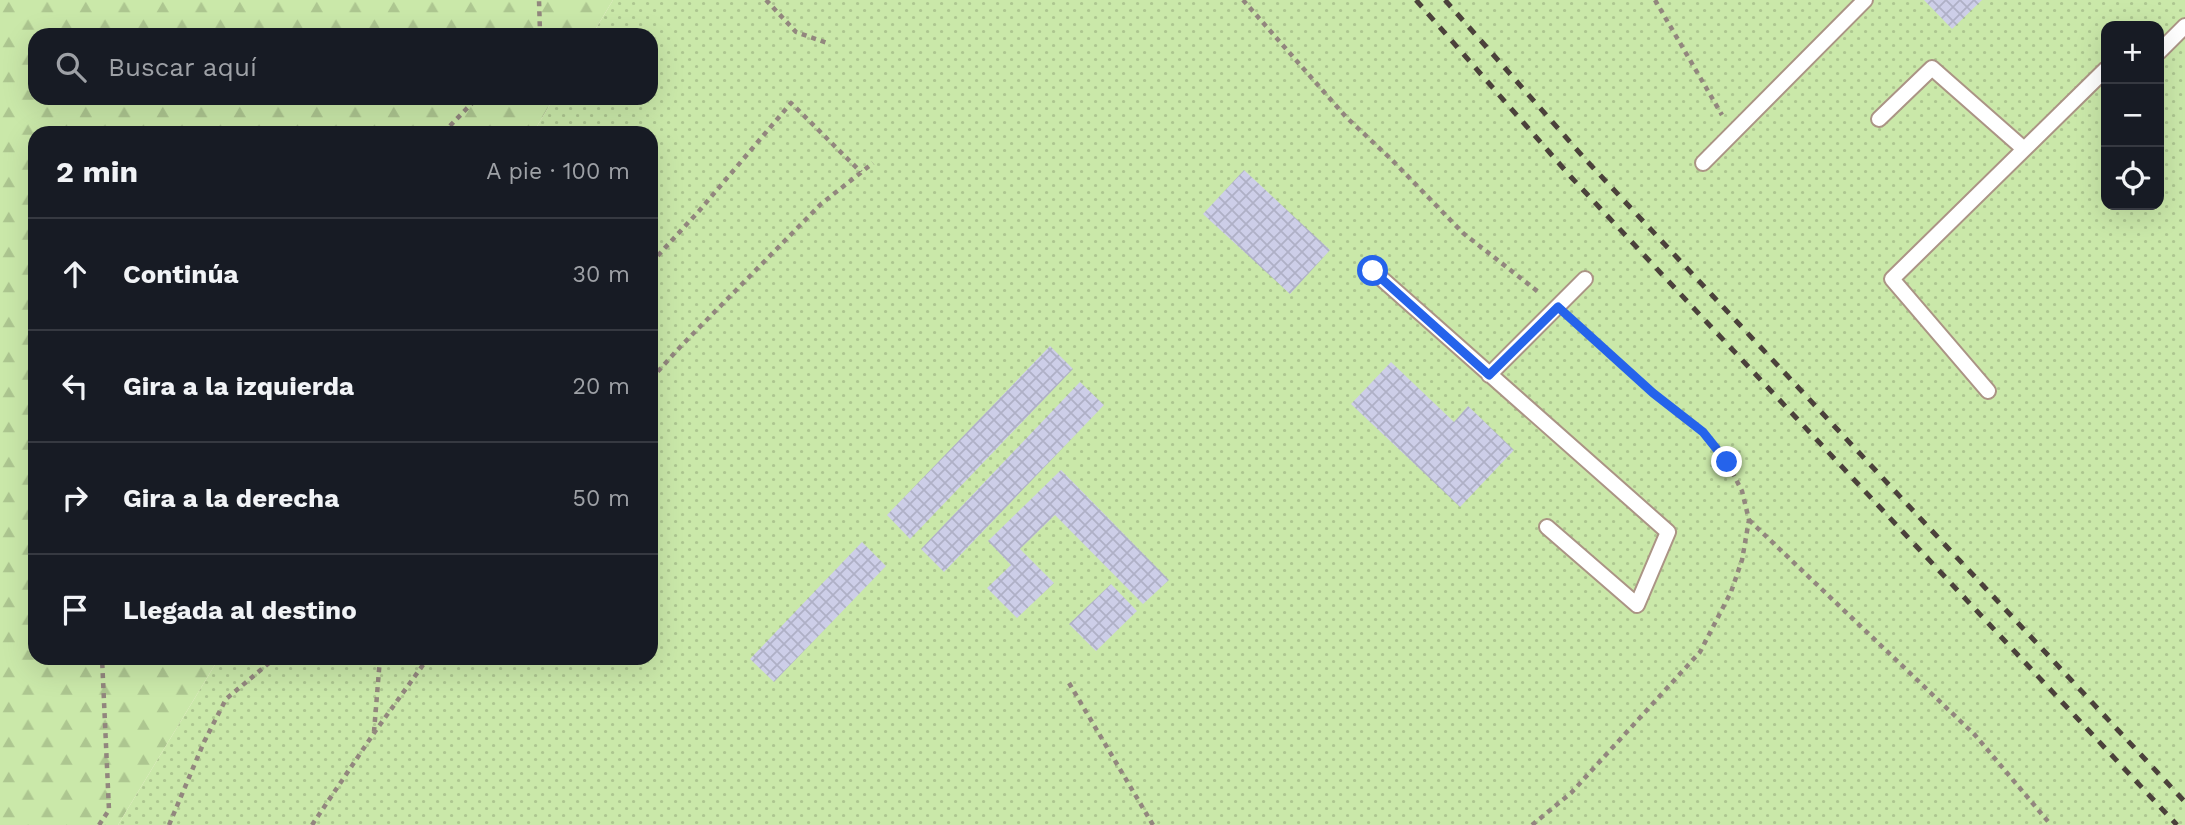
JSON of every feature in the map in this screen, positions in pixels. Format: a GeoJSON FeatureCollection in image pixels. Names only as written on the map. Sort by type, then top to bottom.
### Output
{"type":"FeatureCollection","features":[{"type":"Feature","properties":{"kind":"lane"},"geometry":{"type":"LineString","coordinates":[[1703,163],[1866,0]]}},
{"type":"Feature","properties":{"kind":"lane"},"geometry":{"type":"LineString","coordinates":[[2164,47],[2185,26]]}},
{"type":"Feature","properties":{"kind":"lane"},"geometry":{"type":"LineString","coordinates":[[1879,118],[1932,68],[2024,149]]}},
{"type":"Feature","properties":{"kind":"lane"},"geometry":{"type":"LineString","coordinates":[[1988,391],[1892,279],[2101,74]]}},
{"type":"Feature","properties":{"kind":"lane"},"geometry":{"type":"LineString","coordinates":[[1373,271],[1668,532],[1637,605],[1547,527]]}},
{"type":"Feature","properties":{"kind":"lane"},"geometry":{"type":"LineString","coordinates":[[1489,375],[1585,279]]}},
{"type":"Feature","properties":{"kind":"path"},"geometry":{"type":"LineString","coordinates":[[539,0],[540,28]]}},
{"type":"Feature","properties":{"kind":"path"},"geometry":{"type":"LineString","coordinates":[[766,0],[796,32],[830,44]]}},
{"type":"Feature","properties":{"kind":"path"},"geometry":{"type":"LineString","coordinates":[[1243,0],[1346,117],[1463,233],[1558,307],[1653,393],[1703,432],[1727,462],[1742,491],[1749,520],[1742,561],[1719,617],[1700,652],[1571,793],[1532,825]]}},
{"type":"Feature","properties":{"kind":"path"},"geometry":{"type":"LineString","coordinates":[[1655,0],[1733,134]]}},
{"type":"Feature","properties":{"kind":"path"},"geometry":{"type":"LineString","coordinates":[[658,255],[791,103],[860,173]]}},
{"type":"Feature","properties":{"kind":"path"},"geometry":{"type":"LineString","coordinates":[[450,126],[470,105]]}},
{"type":"Feature","properties":{"kind":"path"},"geometry":{"type":"LineString","coordinates":[[658,371],[821,204],[873,163]]}},
{"type":"Feature","properties":{"kind":"path"},"geometry":{"type":"LineString","coordinates":[[1749,520],[1975,735],[2052,825]]}},
{"type":"Feature","properties":{"kind":"path"},"geometry":{"type":"LineString","coordinates":[[99,825],[109,810],[102,665]]}},
{"type":"Feature","properties":{"kind":"path"},"geometry":{"type":"LineString","coordinates":[[169,825],[204,742],[226,699],[267,665]]}},
{"type":"Feature","properties":{"kind":"path"},"geometry":{"type":"LineString","coordinates":[[374,733],[379,665]]}},
{"type":"Feature","properties":{"kind":"path"},"geometry":{"type":"LineString","coordinates":[[313,825],[423,665]]}},
{"type":"Feature","properties":{"kind":"path"},"geometry":{"type":"LineString","coordinates":[[1069,683],[1153,825]]}},
{"type":"Feature","properties":{"kind":"green space"},"geometry":{"type":"Polygon","coordinates":[[[0,0],[613,0],[596,28],[28,28],[28,105],[550,105],[537,126],[28,126],[28,665],[215,665],[118,825],[0,825],[0,0]]]}},
{"type":"Feature","properties":{"kind":"green space"},"geometry":{"type":"Polygon","coordinates":[[[613,0],[2185,0],[2185,825],[118,825],[215,665],[658,665],[658,126],[537,126],[550,105],[658,105],[658,28],[596,28],[613,0]]]}},
{"type":"Feature","properties":{"kind":"building"},"geometry":{"type":"Polygon","coordinates":[[[1924,0],[1982,0],[1952,29],[1924,0]]]}},
{"type":"Feature","properties":{"kind":"building"},"geometry":{"type":"Polygon","coordinates":[[[1244,170],[1330,250],[1290,294],[1203,214],[1244,170]]]}},
{"type":"Feature","properties":{"kind":"building"},"geometry":{"type":"Polygon","coordinates":[[[1050,346],[1073,369],[910,539],[887,515],[1050,346]]]}},
{"type":"Feature","properties":{"kind":"building"},"geometry":{"type":"Polygon","coordinates":[[[1391,362],[1454,422],[1468,406],[1514,450],[1460,507],[1351,404],[1391,362]]]}},
{"type":"Feature","properties":{"kind":"building"},"geometry":{"type":"Polygon","coordinates":[[[1080,382],[1104,405],[944,572],[921,549],[1080,382]]]}},
{"type":"Feature","properties":{"kind":"building"},"geometry":{"type":"Polygon","coordinates":[[[1061,470],[1169,580],[1143,604],[1055,515],[1020,549],[1054,583],[1017,618],[987,588],[1011,565],[988,541],[1061,470]]]}},
{"type":"Feature","properties":{"kind":"building"},"geometry":{"type":"Polygon","coordinates":[[[862,542],[886,566],[774,682],[750,659],[862,542]]]}},
{"type":"Feature","properties":{"kind":"building"},"geometry":{"type":"Polygon","coordinates":[[[1111,584],[1137,611],[1096,651],[1069,624],[1111,584]]]}},
{"type":"Feature","properties":{"kind":"railway"},"geometry":{"type":"LineString","coordinates":[[1416,0],[1571,177],[2177,825]]}},
{"type":"Feature","properties":{"kind":"railway"},"geometry":{"type":"LineString","coordinates":[[1445,0],[1586,160],[2185,802]]}},
{"type":"Feature","properties":{"kind":"route"},"geometry":{"type":"LineString","coordinates":[[1373,271],[1489,375],[1558,307],[1653,393],[1703,432],[1727,462]]}}]}
